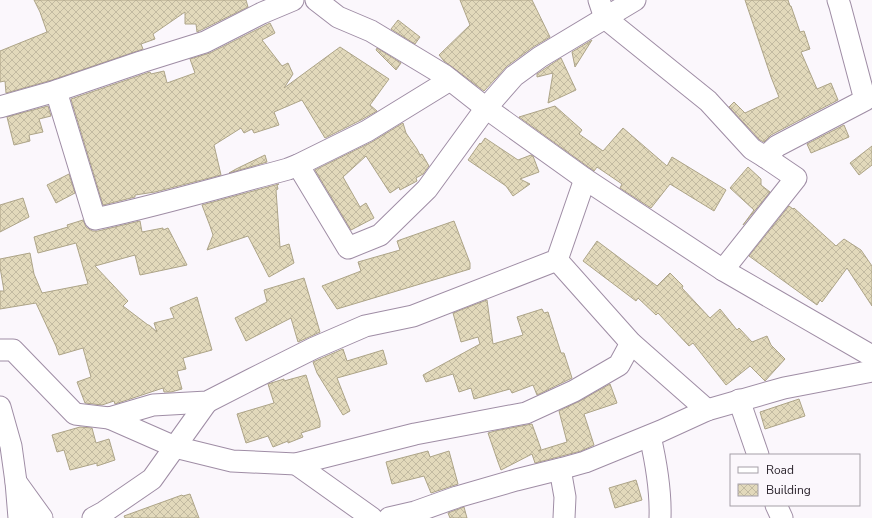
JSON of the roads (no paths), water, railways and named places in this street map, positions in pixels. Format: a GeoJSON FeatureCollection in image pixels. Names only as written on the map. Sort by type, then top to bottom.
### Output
{"type":"FeatureCollection","features":[{"type":"Feature","properties":{"kind":"street"},"geometry":{"type":"LineString","coordinates":[[0,107],[56,91],[205,42],[262,13],[293,0]]}},
{"type":"Feature","properties":{"kind":"street"},"geometry":{"type":"LineString","coordinates":[[316,0],[338,17],[371,31],[444,75],[486,108],[585,179],[723,270],[872,356]]}},
{"type":"Feature","properties":{"kind":"street"},"geometry":{"type":"LineString","coordinates":[[298,165],[348,248],[380,235],[427,189],[486,108],[514,76],[602,9],[635,0]]}},
{"type":"Feature","properties":{"kind":"street"},"geometry":{"type":"LineString","coordinates":[[765,157],[777,146],[865,100],[865,78],[838,0]]}},
{"type":"Feature","properties":{"kind":"street"},"geometry":{"type":"LineString","coordinates":[[602,9],[708,101],[752,149],[796,178],[723,270]]}},
{"type":"Feature","properties":{"kind":"street"},"geometry":{"type":"LineString","coordinates":[[56,91],[95,218],[288,169],[367,131],[450,80]]}},
{"type":"Feature","properties":{"kind":"street"},"geometry":{"type":"LineString","coordinates":[[109,418],[153,405],[207,402],[314,348],[365,326],[413,316],[557,260],[585,179]]}},
{"type":"Feature","properties":{"kind":"street"},"geometry":{"type":"LineString","coordinates":[[557,260],[632,344],[707,410]]}},
{"type":"Feature","properties":{"kind":"street"},"geometry":{"type":"LineString","coordinates":[[0,350],[14,350],[75,414],[109,418],[175,447],[232,461],[296,464],[415,434],[526,413],[574,391],[619,365],[632,344]]}},
{"type":"Feature","properties":{"kind":"street"},"geometry":{"type":"LineString","coordinates":[[389,518],[415,512],[457,497],[516,480],[585,462],[662,431],[707,410],[739,400],[784,388],[872,371]]}},
{"type":"Feature","properties":{"kind":"street"},"geometry":{"type":"LineString","coordinates":[[739,400],[758,454]]}},
{"type":"Feature","properties":{"kind":"street"},"geometry":{"type":"LineString","coordinates":[[93,518],[152,479],[207,402]]}},
{"type":"Feature","properties":{"kind":"street"},"geometry":{"type":"LineString","coordinates":[[0,407],[11,446],[16,482],[18,518]]}},
{"type":"Feature","properties":{"kind":"street"},"geometry":{"type":"LineString","coordinates":[[650,436],[658,480],[660,518]]}},
{"type":"Feature","properties":{"kind":"street"},"geometry":{"type":"LineString","coordinates":[[296,464],[372,518]]}},
{"type":"Feature","properties":{"kind":"street"},"geometry":{"type":"LineString","coordinates":[[560,469],[565,497],[564,518]]}},
{"type":"Feature","properties":{"kind":"street"},"geometry":{"type":"LineString","coordinates":[[16,482],[42,518]]}},
{"type":"Feature","properties":{"kind":"street"},"geometry":{"type":"LineString","coordinates":[[776,506],[782,518]]}}]}
